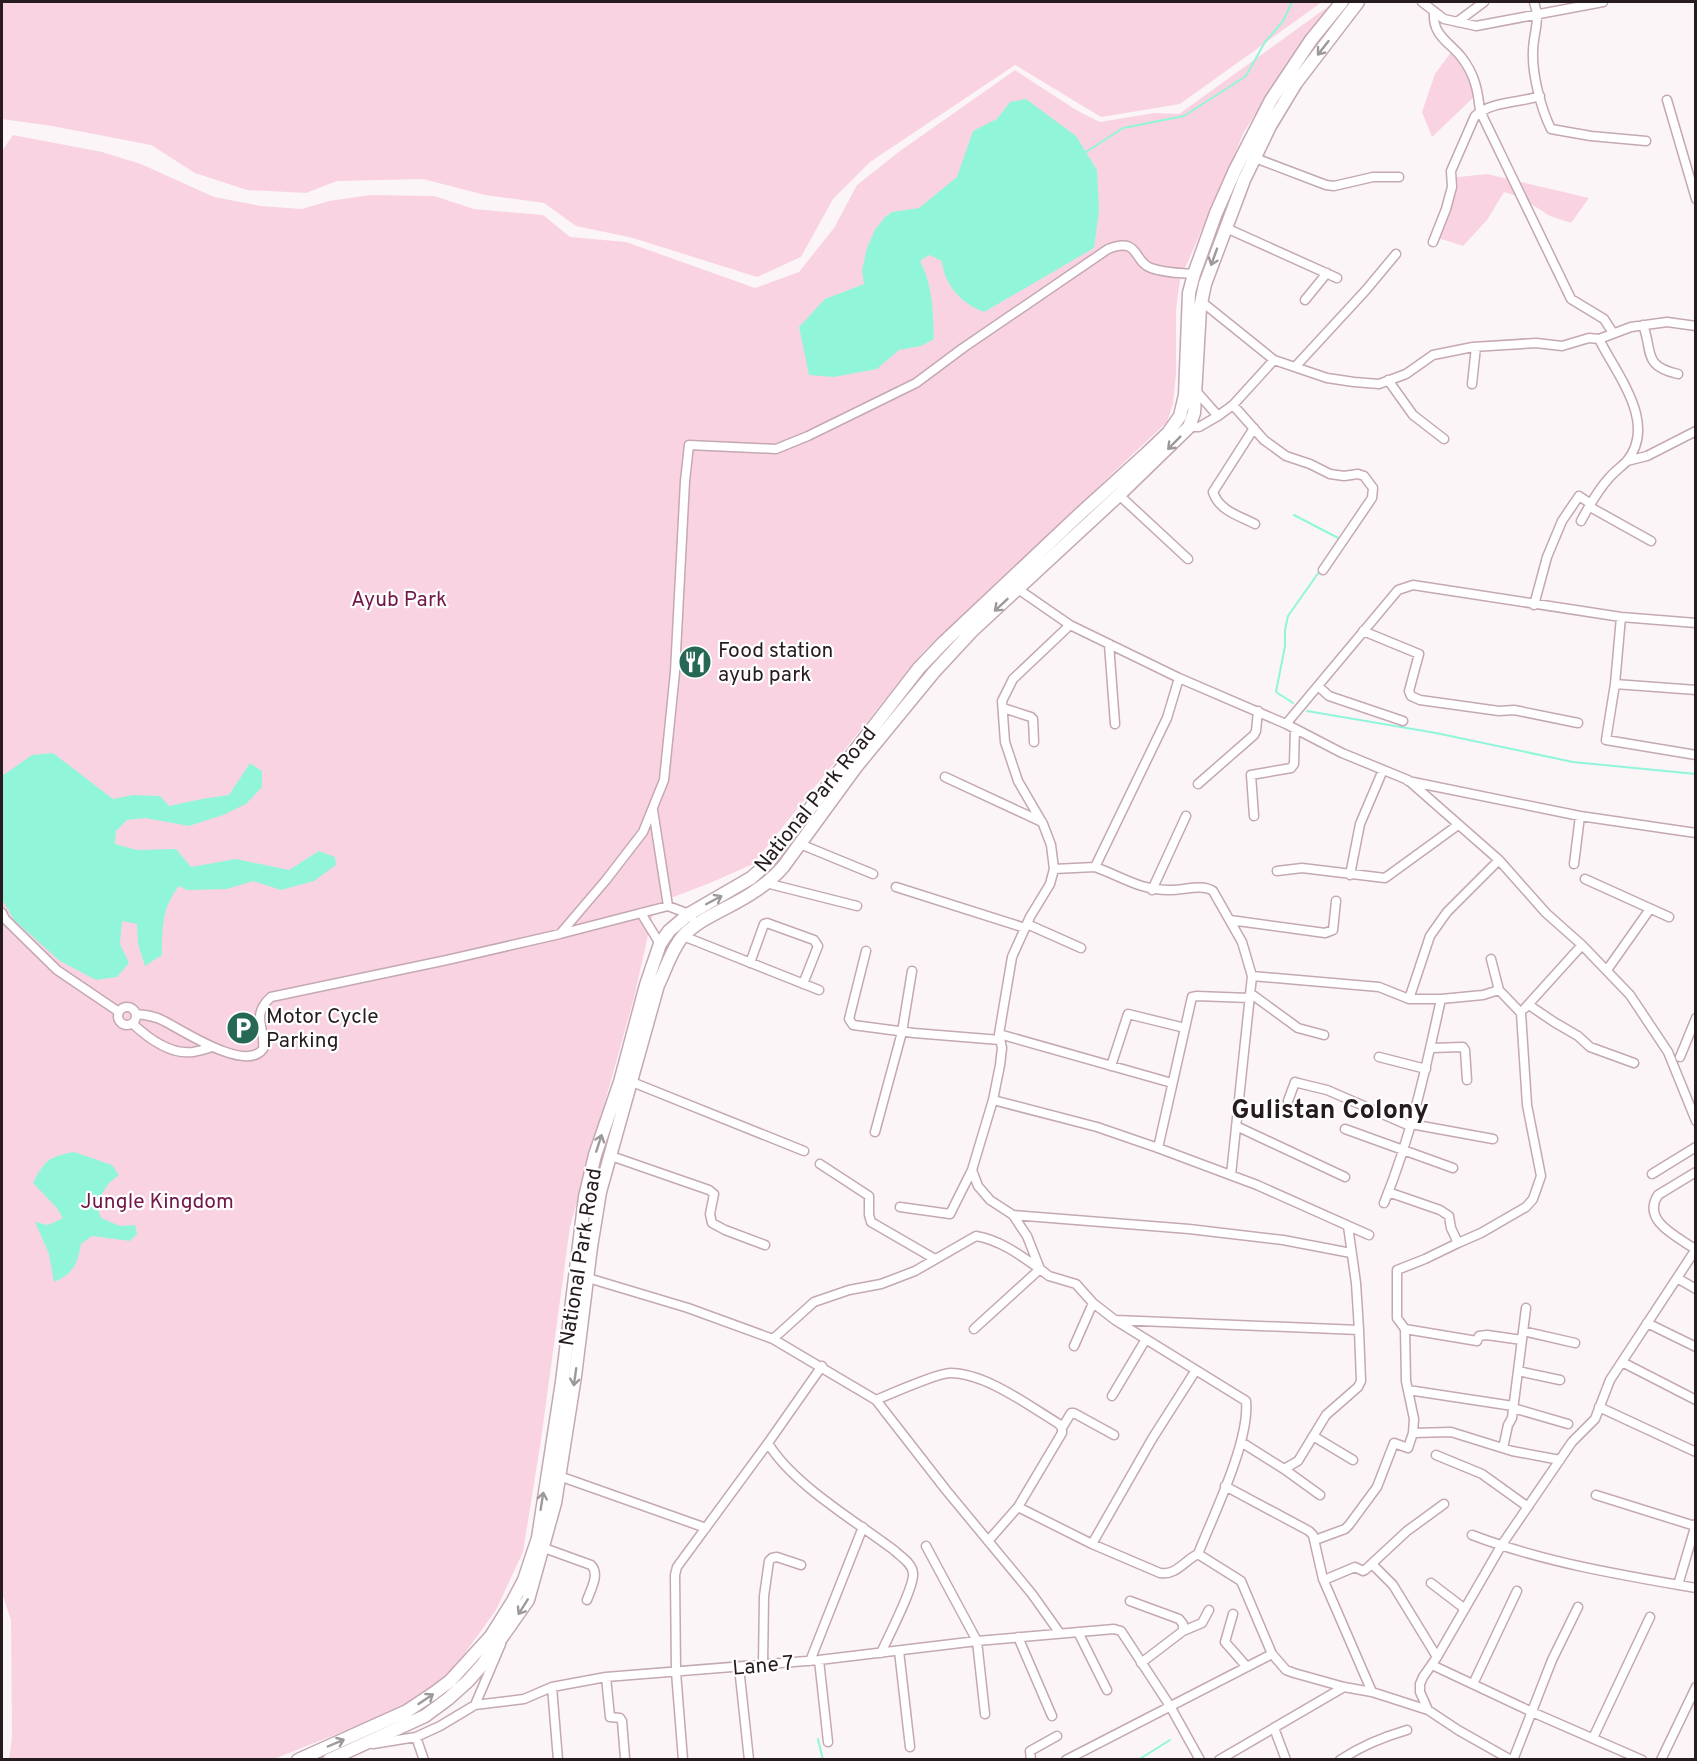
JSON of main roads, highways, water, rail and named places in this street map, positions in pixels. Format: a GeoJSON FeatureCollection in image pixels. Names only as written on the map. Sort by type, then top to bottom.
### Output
{"type":"FeatureCollection","features":[{"type":"Feature","properties":{"kind":"main road","name":"National Park Road"},"geometry":{"type":"LineString","coordinates":[[298,1760],[407,1711],[450,1681],[491,1636],[513,1601],[544,1526],[559,1476],[600,1192],[658,985],[670,958],[683,936],[766,883],[783,867],[856,767],[920,690],[973,630],[1018,589],[1100,505],[1180,416],[1185,395],[1188,314],[1194,274],[1216,213],[1271,100],[1311,40],[1342,2]]}},
{"type":"Feature","properties":{"kind":"main road","name":"National Park Road"},"geometry":{"type":"LineString","coordinates":[[329,1760],[424,1716],[448,1699],[468,1681],[503,1638],[528,1600],[544,1548],[544,1526],[585,1197],[660,944],[669,931],[689,914],[743,883],[768,863],[909,681],[944,642],[1100,505],[1119,495],[1189,427],[1194,413],[1205,284],[1226,228],[1270,126],[1296,82],[1358,3]]}},
{"type":"Feature","properties":{"kind":"main road"},"geometry":{"type":"LineString","coordinates":[[909,681],[920,690]]}},
{"type":"Feature","properties":{"kind":"waterway"},"geometry":{"type":"LineString","coordinates":[[1086,152],[1123,128],[1184,116],[1246,76],[1265,42],[1283,21],[1292,2]]}},
{"type":"Feature","properties":{"kind":"waterway"},"geometry":{"type":"LineString","coordinates":[[1294,515],[1342,540]]}},
{"type":"Feature","properties":{"kind":"waterway"},"geometry":{"type":"LineString","coordinates":[[1293,703],[1276,692],[1285,646],[1285,630],[1288,616],[1319,572]]}},
{"type":"Feature","properties":{"kind":"waterway"},"geometry":{"type":"LineString","coordinates":[[1307,711],[1436,733],[1573,762],[1696,774]]}},
{"type":"Feature","properties":{"kind":"waterway"},"geometry":{"type":"LineString","coordinates":[[818,1739],[823,1760]]}},
{"type":"Feature","properties":{"kind":"waterway"},"geometry":{"type":"LineString","coordinates":[[1138,1760],[1170,1740]]}},
{"type":"Feature","properties":{"kind":"place","name":"Food station ayub park"},"geometry":{"type":"Point","coordinates":[695,662]}},
{"type":"Feature","properties":{"kind":"place","name":"Motor Cycle Parking"},"geometry":{"type":"Point","coordinates":[243,1028]}},
{"type":"Feature","properties":{"kind":"district","name":"Gulistan Colony"},"geometry":{"type":"Point","coordinates":[1330,1109]}},
{"type":"Feature","properties":{"kind":"park label","name":"Ayub Park"},"geometry":{"type":"Point","coordinates":[399,599]}},
{"type":"Feature","properties":{"kind":"park label","name":"Jungle Kingdom"},"geometry":{"type":"Point","coordinates":[157,1201]}}]}
